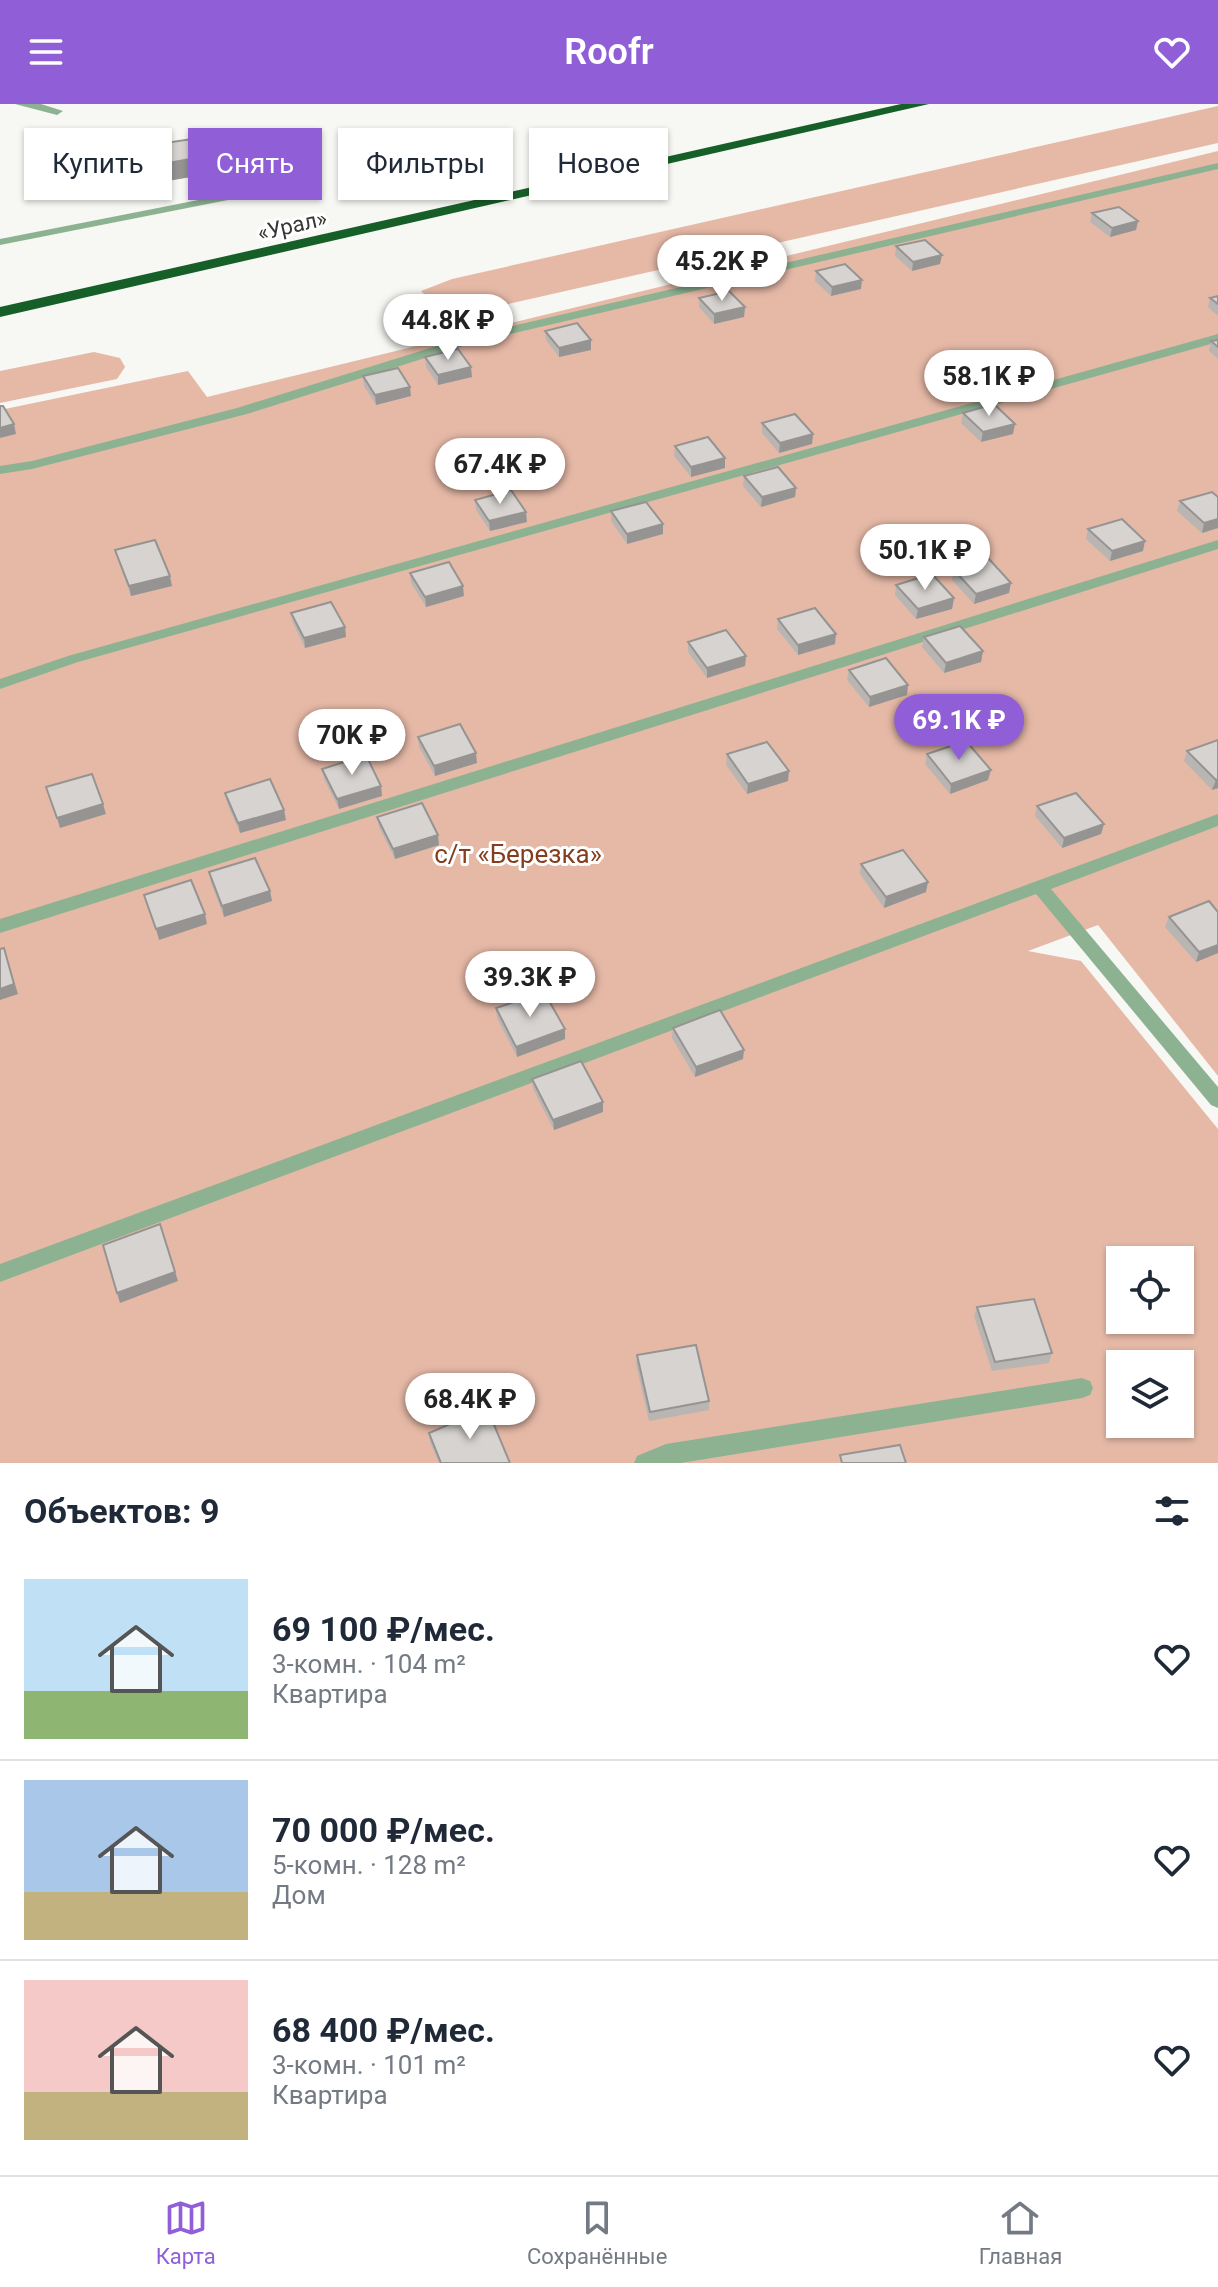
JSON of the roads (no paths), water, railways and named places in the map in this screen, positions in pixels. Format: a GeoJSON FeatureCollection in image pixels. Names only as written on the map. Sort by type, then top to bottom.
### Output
{"type":"FeatureCollection","features":[{"type":"Feature","properties":{"kind":"highway","name":"«Урал»"},"geometry":{"type":"LineString","coordinates":[[0,296],[858,104]]}},
{"type":"Feature","properties":{"kind":"highway","name":"«Урал»"},"geometry":{"type":"LineString","coordinates":[[0,312],[921,104]]}},
{"type":"Feature","properties":{"kind":"street"},"geometry":{"type":"LineString","coordinates":[[21,104],[57,111]]}},
{"type":"Feature","properties":{"kind":"lane"},"geometry":{"type":"LineString","coordinates":[[0,470],[32,465],[242,411],[473,339],[1218,166]]}},
{"type":"Feature","properties":{"kind":"lane"},"geometry":{"type":"LineString","coordinates":[[0,242],[214,200]]}},
{"type":"Feature","properties":{"kind":"lane"},"geometry":{"type":"LineString","coordinates":[[0,684],[88,654],[1218,338]]}},
{"type":"Feature","properties":{"kind":"lane"},"geometry":{"type":"LineString","coordinates":[[0,926],[1218,544]]}},
{"type":"Feature","properties":{"kind":"lane"},"geometry":{"type":"LineString","coordinates":[[0,1273],[1218,820]]}},
{"type":"Feature","properties":{"kind":"lane"},"geometry":{"type":"LineString","coordinates":[[1041,888],[1218,1100]]}},
{"type":"Feature","properties":{"kind":"lane"},"geometry":{"type":"LineString","coordinates":[[645,1463],[666,1455],[1082,1388]]}},
{"type":"Feature","properties":{"kind":"park label","name":"с/т «Березка»"},"geometry":{"type":"Point","coordinates":[518,854]}}]}
